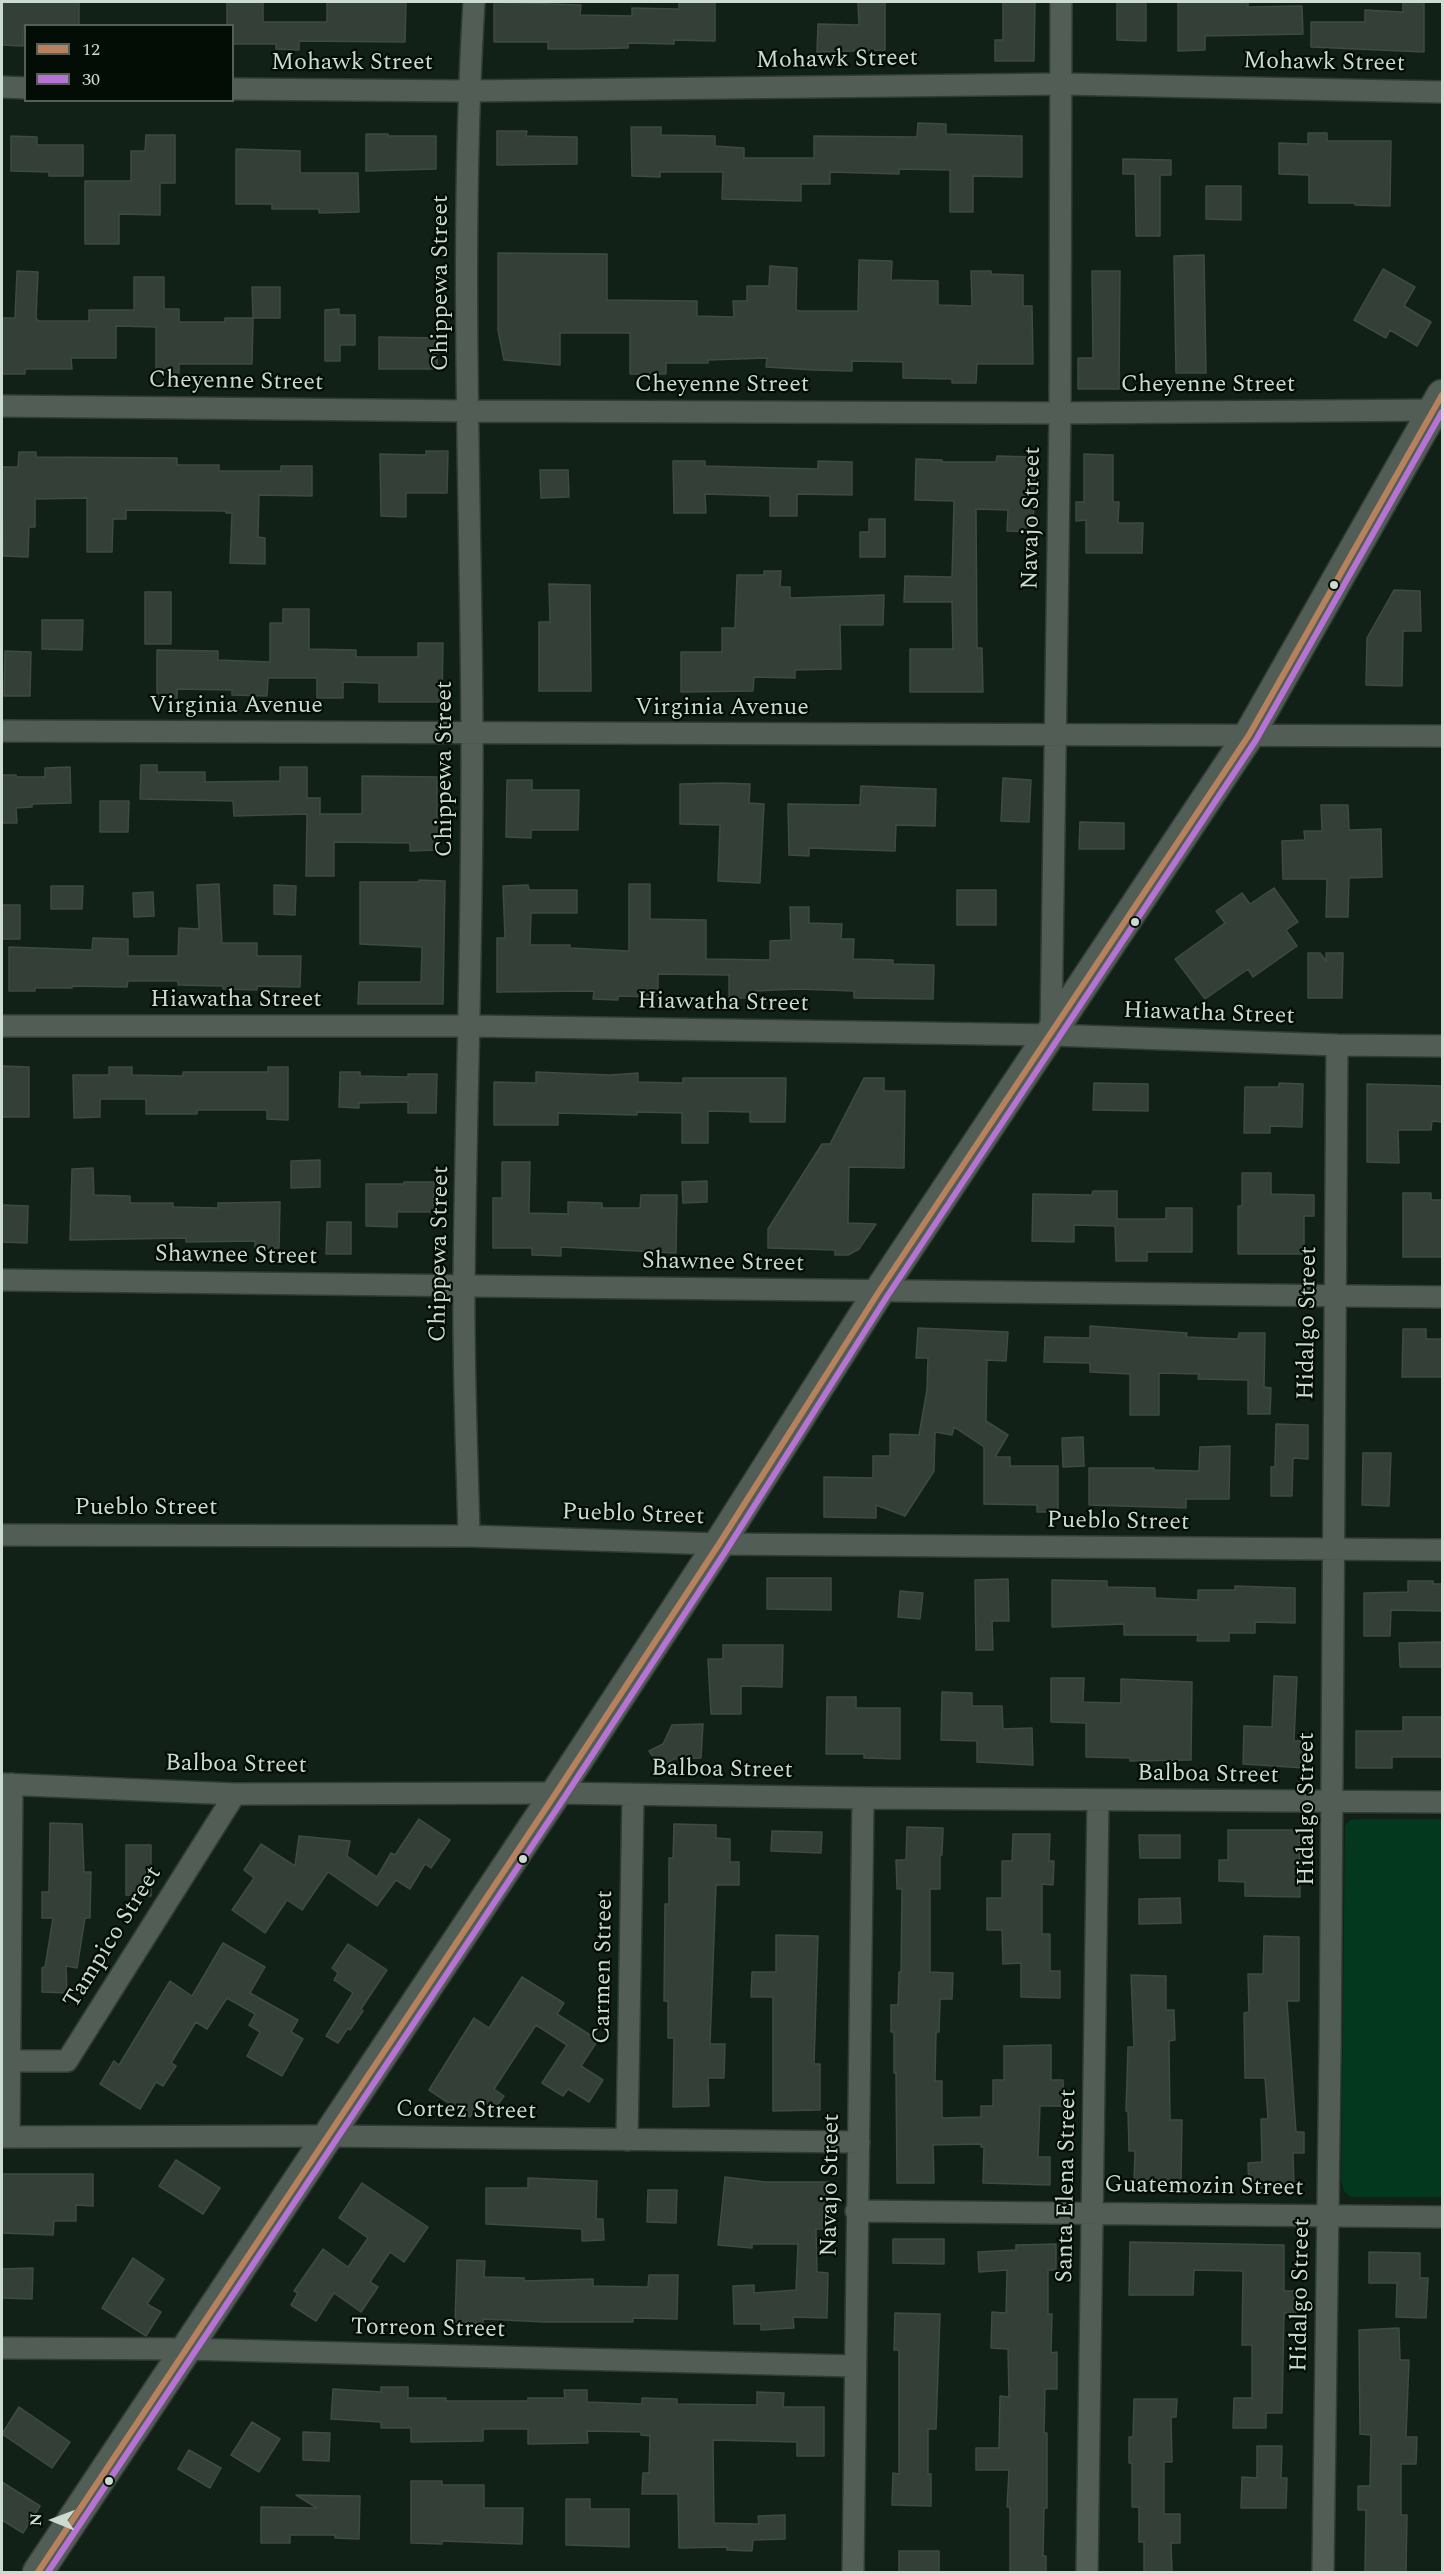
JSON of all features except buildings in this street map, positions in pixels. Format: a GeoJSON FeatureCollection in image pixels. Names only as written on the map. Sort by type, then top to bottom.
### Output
{"type":"FeatureCollection","features":[{"type":"Feature","properties":{"kind":"main road"},"geometry":{"type":"LineString","coordinates":[[38,2572],[556,1793],[719,1544],[878,1293],[1249,735],[1440,405]]}},
{"type":"Feature","properties":{"kind":"street","name":"Chippewa Street"},"geometry":{"type":"LineString","coordinates":[[469,1536],[464,1284],[471,1026],[472,734],[468,411],[469,91],[474,2]]}},
{"type":"Feature","properties":{"kind":"street","name":"Navajo Street"},"geometry":{"type":"LineString","coordinates":[[1051,1035],[1060,413],[1061,2]]}},
{"type":"Feature","properties":{"kind":"street","name":"Mohawk Street"},"geometry":{"type":"LineString","coordinates":[[234,89],[469,91],[1062,84],[1443,92]]}},
{"type":"Feature","properties":{"kind":"street"},"geometry":{"type":"LineString","coordinates":[[2,87],[24,87]]}},
{"type":"Feature","properties":{"kind":"street","name":"Cheyenne Street"},"geometry":{"type":"LineString","coordinates":[[2,406],[468,411],[1060,413],[1440,405]]}},
{"type":"Feature","properties":{"kind":"street","name":"Virginia Avenue"},"geometry":{"type":"LineString","coordinates":[[2,731],[1443,736]]}},
{"type":"Feature","properties":{"kind":"street","name":"Hiawatha Street"},"geometry":{"type":"LineString","coordinates":[[2,1026],[471,1026],[1051,1035],[1337,1046],[1443,1046]]}},
{"type":"Feature","properties":{"kind":"street","name":"Hidalgo Street"},"geometry":{"type":"LineString","coordinates":[[1323,2572],[1334,1803],[1333,1551],[1337,1046]]}},
{"type":"Feature","properties":{"kind":"street","name":"Shawnee Street"},"geometry":{"type":"LineString","coordinates":[[2,1280],[464,1284],[878,1293],[1443,1297]]}},
{"type":"Feature","properties":{"kind":"street","name":"Pueblo Street"},"geometry":{"type":"LineString","coordinates":[[2,1534],[469,1536],[719,1544],[1333,1551],[1443,1550]]}},
{"type":"Feature","properties":{"kind":"street"},"geometry":{"type":"LineString","coordinates":[[5,2137],[10,2061],[7,1784]]}},
{"type":"Feature","properties":{"kind":"street","name":"Balboa Street"},"geometry":{"type":"LineString","coordinates":[[7,1784],[235,1794],[556,1793],[1334,1803],[1443,1802]]}},
{"type":"Feature","properties":{"kind":"street","name":"Tampico Street"},"geometry":{"type":"LineString","coordinates":[[10,2061],[67,2061],[235,1794]]}},
{"type":"Feature","properties":{"kind":"street","name":"Carmen Street"},"geometry":{"type":"LineString","coordinates":[[627,2140],[633,1795]]}},
{"type":"Feature","properties":{"kind":"street","name":"Navajo Street"},"geometry":{"type":"LineString","coordinates":[[853,2572],[863,1798]]}},
{"type":"Feature","properties":{"kind":"street","name":"Santa Elena Street"},"geometry":{"type":"LineString","coordinates":[[1087,2572],[1098,1800]]}},
{"type":"Feature","properties":{"kind":"street","name":"Cortez Street"},"geometry":{"type":"LineString","coordinates":[[5,2137],[329,2136],[859,2142]]}},
{"type":"Feature","properties":{"kind":"street","name":"Guatemozin Street"},"geometry":{"type":"LineString","coordinates":[[856,2211],[1443,2217]]}},
{"type":"Feature","properties":{"kind":"street","name":"Torreon Street"},"geometry":{"type":"LineString","coordinates":[[2,2348],[185,2349],[854,2366]]}},
{"type":"Feature","properties":{"kind":"green space"},"geometry":{"type":"Polygon","coordinates":[[[1442,1819],[1442,2197],[1351,2197],[1344,2191],[1341,2180],[1345,1826],[1350,1820],[1442,1819]]]}},
{"type":"Feature","properties":{"kind":"transit line","name":"12"},"geometry":{"type":"LineString","coordinates":[[38,2572],[556,1793],[719,1544],[878,1293],[1249,735],[1442,395]]}},
{"type":"Feature","properties":{"kind":"transit line","name":"30"},"geometry":{"type":"LineString","coordinates":[[48,2572],[564,1798],[727,1549],[886,1298],[1256,740],[1442,412]]}}]}
